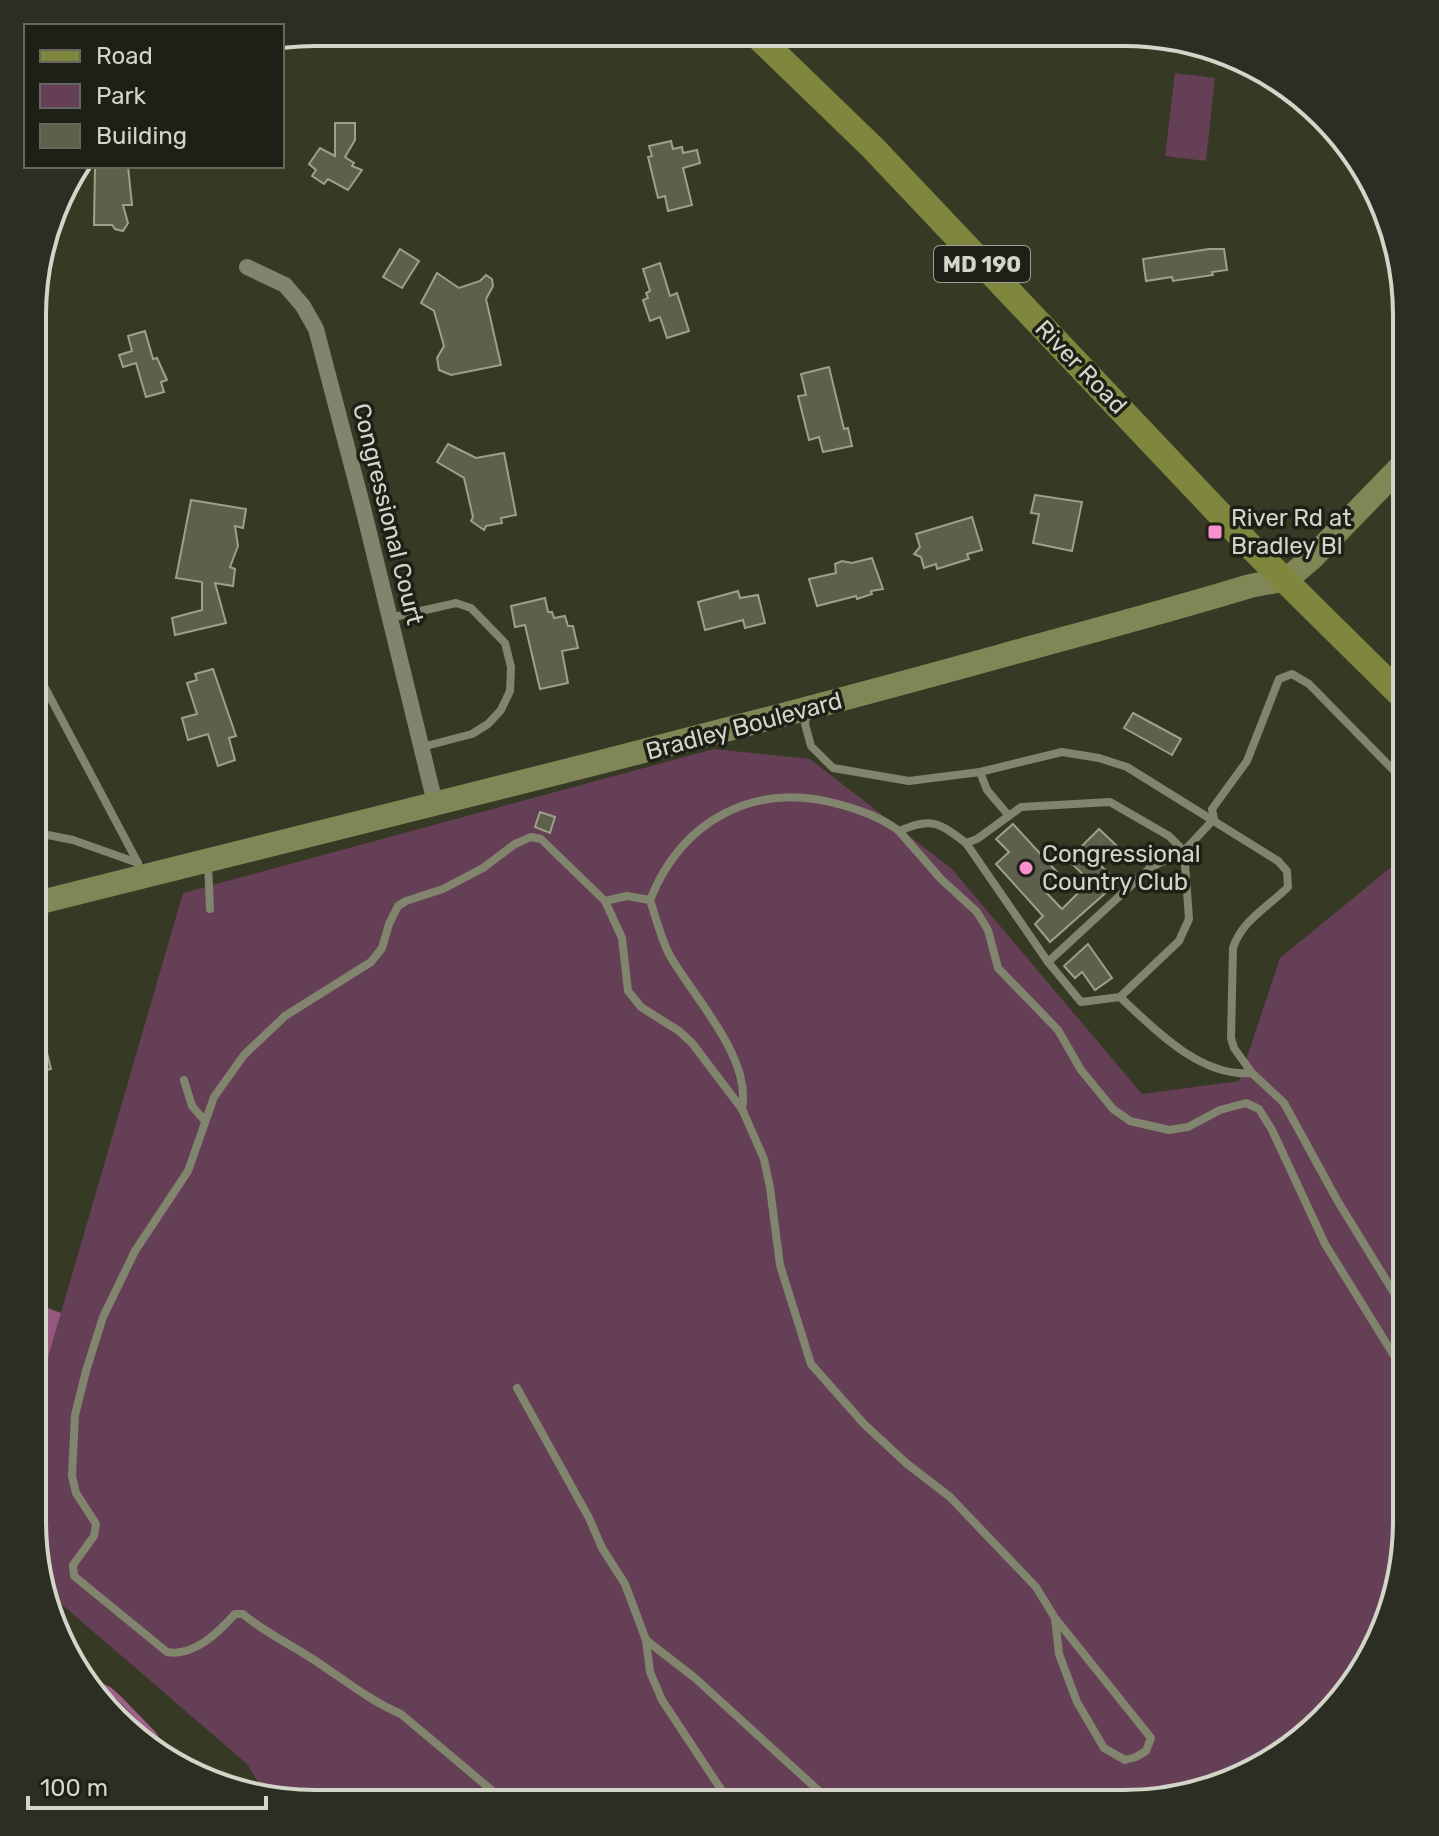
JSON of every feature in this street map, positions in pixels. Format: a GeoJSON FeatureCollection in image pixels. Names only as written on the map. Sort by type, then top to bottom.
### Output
{"type":"FeatureCollection","features":[{"type":"Feature","properties":{"kind":"main road","name":"River Road"},"geometry":{"type":"LineString","coordinates":[[768,46],[873,148],[1251,547],[1287,579],[1393,686]]}},
{"type":"Feature","properties":{"kind":"main road"},"geometry":{"type":"LineString","coordinates":[[1287,579],[1312,558],[1393,475]]}},
{"type":"Feature","properties":{"kind":"main road","name":"Bradley Boulevard"},"geometry":{"type":"LineString","coordinates":[[46,900],[144,869],[207,859],[557,775],[807,710],[1250,586],[1287,579]]}},
{"type":"Feature","properties":{"kind":"street","name":"Congressional Court"},"geometry":{"type":"LineString","coordinates":[[247,267],[285,285],[303,306],[316,329],[435,803]]}},
{"type":"Feature","properties":{"kind":"lane"},"geometry":{"type":"LineString","coordinates":[[390,618],[456,603],[471,608],[505,643],[511,667],[510,691],[501,710],[488,724],[472,734],[421,747]]}},
{"type":"Feature","properties":{"kind":"lane"},"geometry":{"type":"LineString","coordinates":[[1214,819],[1212,809],[1247,761],[1279,679],[1292,674],[1309,684],[1393,769]]}},
{"type":"Feature","properties":{"kind":"lane"},"geometry":{"type":"LineString","coordinates":[[46,689],[144,869]]}},
{"type":"Feature","properties":{"kind":"lane"},"geometry":{"type":"LineString","coordinates":[[807,710],[805,724],[811,746],[833,768],[909,781],[980,772],[1062,752],[1099,758],[1127,767],[1278,861],[1287,871],[1288,887],[1251,918],[1238,934],[1233,948],[1231,1038],[1252,1073],[1284,1103],[1337,1200],[1392,1290]]}},
{"type":"Feature","properties":{"kind":"lane"},"geometry":{"type":"LineString","coordinates":[[980,772],[987,790],[1009,816]]}},
{"type":"Feature","properties":{"kind":"lane"},"geometry":{"type":"LineString","coordinates":[[742,1109],[744,1099],[739,1071],[727,1044],[668,951],[650,900],[661,873],[679,850],[720,814],[752,802],[786,796],[821,799],[865,811],[899,831],[941,879],[977,912],[988,930],[998,968],[1058,1030],[1081,1070],[1113,1109],[1130,1121],[1169,1130],[1188,1127],[1220,1110],[1246,1103],[1259,1109],[1278,1142],[1325,1244],[1392,1353]]}},
{"type":"Feature","properties":{"kind":"lane"},"geometry":{"type":"LineString","coordinates":[[899,831],[929,821],[942,825],[966,843],[1048,962],[1081,1002],[1120,997],[1179,941],[1189,919],[1184,851],[1169,836],[1110,802],[1021,807],[977,839],[966,843]]}},
{"type":"Feature","properties":{"kind":"lane"},"geometry":{"type":"LineString","coordinates":[[1048,962],[1150,868],[1184,851],[1214,819]]}},
{"type":"Feature","properties":{"kind":"lane"},"geometry":{"type":"LineString","coordinates":[[46,835],[73,840],[144,869]]}},
{"type":"Feature","properties":{"kind":"lane"},"geometry":{"type":"LineString","coordinates":[[490,1789],[401,1714],[267,1633],[243,1614],[235,1614],[191,1650],[178,1654],[167,1652],[74,1576],[73,1565],[94,1536],[96,1524],[76,1493],[72,1476],[75,1415],[103,1317],[135,1251],[188,1171],[214,1097],[244,1055],[285,1016],[371,962],[382,948],[398,906],[443,889],[531,837],[541,839],[605,901],[622,938],[628,991],[641,1007],[692,1043],[742,1109],[764,1159],[780,1265],[811,1364],[864,1424],[918,1473],[950,1497],[1036,1587],[1055,1618],[1151,1738],[1146,1751],[1125,1760],[1104,1748],[1077,1702],[1059,1654],[1055,1618]]}},
{"type":"Feature","properties":{"kind":"lane"},"geometry":{"type":"LineString","coordinates":[[207,859],[210,909]]}},
{"type":"Feature","properties":{"kind":"lane"},"geometry":{"type":"LineString","coordinates":[[605,901],[627,896],[650,900]]}},
{"type":"Feature","properties":{"kind":"lane"},"geometry":{"type":"LineString","coordinates":[[1120,997],[1153,1027],[1203,1063],[1241,1074],[1252,1073]]}},
{"type":"Feature","properties":{"kind":"lane"},"geometry":{"type":"LineString","coordinates":[[184,1080],[192,1106],[204,1120]]}},
{"type":"Feature","properties":{"kind":"lane"},"geometry":{"type":"LineString","coordinates":[[517,1388],[589,1518],[602,1548],[625,1584],[646,1640],[650,1672],[662,1700],[721,1789]]}},
{"type":"Feature","properties":{"kind":"lane"},"geometry":{"type":"LineString","coordinates":[[646,1640],[695,1678],[817,1789]]}},
{"type":"Feature","properties":{"kind":"green space"},"geometry":{"type":"Polygon","coordinates":[[[1175,73],[1215,78],[1206,161],[1165,156],[1175,73]]]}},
{"type":"Feature","properties":{"kind":"green space","name":"Congressional Country Club"},"geometry":{"type":"Polygon","coordinates":[[[714,749],[810,759],[952,869],[1142,1094],[1239,1081],[1280,958],[1393,866],[1392,1538],[1388,1573],[1379,1607],[1348,1670],[1301,1723],[1273,1745],[1227,1769],[1193,1781],[1159,1788],[298,1789],[259,1784],[247,1764],[59,1602],[48,1556],[46,1375],[49,1354],[183,893],[714,749]]]}},
{"type":"Feature","properties":{"kind":"shaded area"},"geometry":{"type":"Polygon","coordinates":[[[46,1307],[61,1313],[46,1373],[46,1307]]]}},
{"type":"Feature","properties":{"kind":"building"},"geometry":{"type":"Polygon","coordinates":[[[335,123],[355,123],[355,140],[345,157],[354,163],[352,166],[362,170],[348,190],[328,179],[324,184],[312,176],[316,170],[309,164],[320,148],[335,156],[335,123]]]}},
{"type":"Feature","properties":{"kind":"building"},"geometry":{"type":"Polygon","coordinates":[[[671,141],[673,149],[682,147],[683,153],[697,150],[700,163],[683,168],[692,205],[668,211],[665,196],[658,198],[648,157],[652,156],[649,146],[671,141]]]}},
{"type":"Feature","properties":{"kind":"building"},"geometry":{"type":"Polygon","coordinates":[[[95,168],[128,168],[132,205],[123,205],[128,223],[123,231],[112,225],[94,225],[95,168]]]}},
{"type":"Feature","properties":{"kind":"building"},"geometry":{"type":"Polygon","coordinates":[[[400,249],[419,261],[402,288],[383,277],[400,249]]]}},
{"type":"Feature","properties":{"kind":"building"},"geometry":{"type":"Polygon","coordinates":[[[1224,249],[1227,270],[1173,281],[1172,277],[1146,281],[1143,259],[1224,249]]]}},
{"type":"Feature","properties":{"kind":"building"},"geometry":{"type":"Polygon","coordinates":[[[660,263],[670,296],[677,293],[689,331],[667,338],[660,317],[650,321],[643,300],[648,298],[646,293],[650,291],[643,269],[660,263]]]}},
{"type":"Feature","properties":{"kind":"building"},"geometry":{"type":"Polygon","coordinates":[[[437,273],[459,288],[480,281],[486,275],[492,279],[493,286],[486,299],[501,365],[451,375],[439,370],[437,358],[444,346],[434,311],[421,303],[437,273]]]}},
{"type":"Feature","properties":{"kind":"building"},"geometry":{"type":"Polygon","coordinates":[[[145,331],[153,359],[157,358],[167,380],[161,382],[164,392],[146,397],[136,363],[123,367],[119,355],[132,351],[128,336],[145,331]]]}},
{"type":"Feature","properties":{"kind":"building"},"geometry":{"type":"Polygon","coordinates":[[[829,367],[844,429],[848,428],[852,446],[823,452],[819,437],[809,440],[798,396],[806,395],[801,374],[829,367]]]}},
{"type":"Feature","properties":{"kind":"building"},"geometry":{"type":"Polygon","coordinates":[[[448,444],[476,458],[504,453],[516,515],[501,518],[502,523],[486,526],[484,530],[471,521],[473,517],[464,478],[437,462],[448,444]]]}},
{"type":"Feature","properties":{"kind":"building"},"geometry":{"type":"Polygon","coordinates":[[[1035,495],[1082,502],[1072,551],[1033,543],[1039,514],[1031,513],[1035,495]]]}},
{"type":"Feature","properties":{"kind":"building"},"geometry":{"type":"Polygon","coordinates":[[[191,500],[246,509],[243,528],[235,526],[238,546],[230,567],[235,569],[233,586],[215,583],[226,623],[175,635],[172,618],[202,610],[202,582],[176,578],[191,500]]]}},
{"type":"Feature","properties":{"kind":"building"},"geometry":{"type":"Polygon","coordinates":[[[972,517],[982,550],[967,554],[969,559],[937,569],[936,564],[924,568],[921,557],[914,554],[920,547],[916,534],[972,517]]]}},
{"type":"Feature","properties":{"kind":"building"},"geometry":{"type":"Polygon","coordinates":[[[872,558],[883,589],[871,591],[872,594],[857,599],[856,596],[817,606],[809,579],[836,573],[835,564],[842,561],[852,563],[872,558]]]}},
{"type":"Feature","properties":{"kind":"building"},"geometry":{"type":"Polygon","coordinates":[[[738,591],[740,598],[758,595],[765,623],[745,628],[743,620],[705,630],[698,602],[738,591]]]}},
{"type":"Feature","properties":{"kind":"building"},"geometry":{"type":"Polygon","coordinates":[[[545,598],[548,612],[552,612],[554,618],[565,616],[568,626],[573,626],[578,648],[562,651],[568,683],[540,689],[525,625],[515,627],[511,606],[545,598]]]}},
{"type":"Feature","properties":{"kind":"building"},"geometry":{"type":"Polygon","coordinates":[[[213,669],[236,736],[229,738],[235,760],[218,766],[208,734],[188,740],[182,718],[197,714],[187,683],[197,680],[195,674],[213,669]]]}},
{"type":"Feature","properties":{"kind":"building"},"geometry":{"type":"Polygon","coordinates":[[[1133,713],[1181,739],[1172,755],[1124,728],[1133,713]]]}},
{"type":"Feature","properties":{"kind":"building"},"geometry":{"type":"Polygon","coordinates":[[[540,812],[555,817],[550,833],[535,827],[540,812]]]}},
{"type":"Feature","properties":{"kind":"building"},"geometry":{"type":"Polygon","coordinates":[[[1013,824],[1057,872],[1041,887],[1062,909],[1090,881],[1068,860],[1099,829],[1119,848],[1101,866],[1118,882],[1050,942],[1035,924],[1043,916],[996,864],[1009,852],[996,839],[1013,824]]]}},
{"type":"Feature","properties":{"kind":"building"},"geometry":{"type":"Polygon","coordinates":[[[1088,944],[1112,978],[1095,990],[1082,972],[1075,978],[1064,966],[1088,944]]]}},
{"type":"Feature","properties":{"kind":"building"},"geometry":{"type":"Polygon","coordinates":[[[46,1049],[51,1069],[46,1070],[46,1049]]]}},
{"type":"Feature","properties":{"kind":"waterway"},"geometry":{"type":"LineString","coordinates":[[104,1687],[156,1737]]}},
{"type":"Feature","properties":{"kind":"place","name":"River Rd at Bradley Bl"},"geometry":{"type":"Point","coordinates":[1215,532]}},
{"type":"Feature","properties":{"kind":"place","name":"Congressional Country Club"},"geometry":{"type":"Point","coordinates":[1026,868]}}]}
